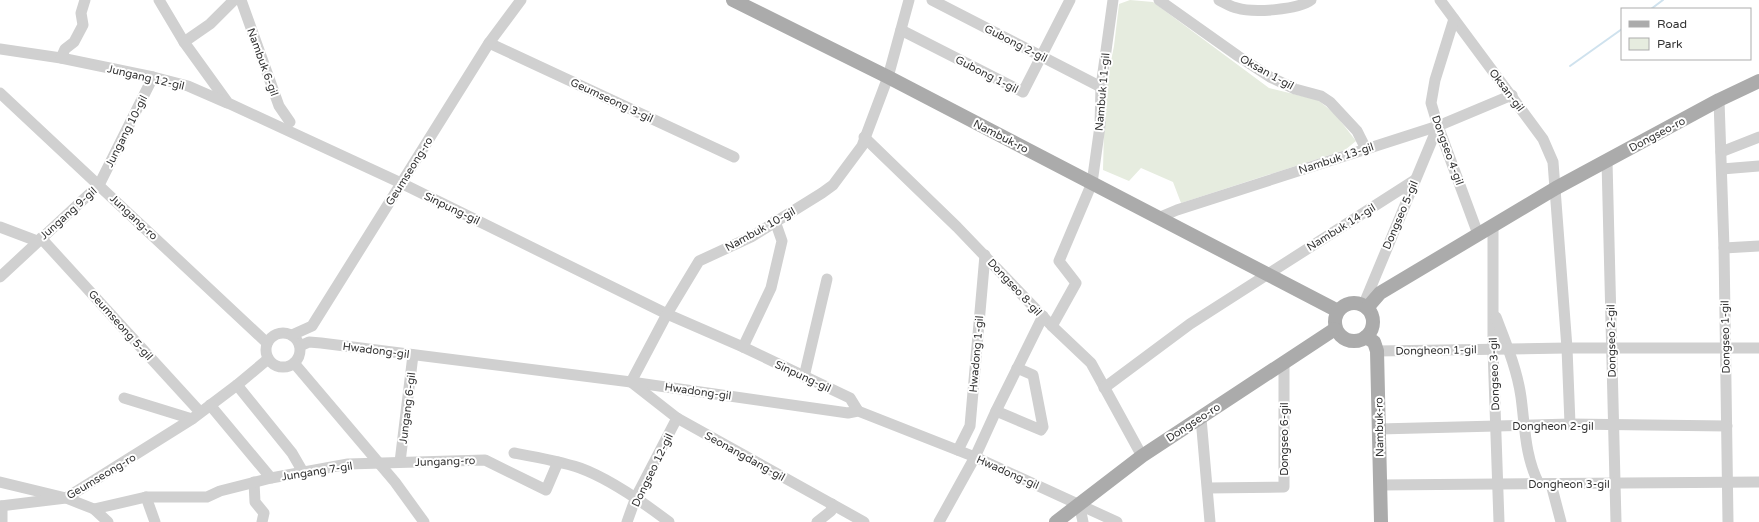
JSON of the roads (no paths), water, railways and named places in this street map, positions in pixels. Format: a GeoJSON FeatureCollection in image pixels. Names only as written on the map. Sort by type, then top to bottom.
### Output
{"type":"FeatureCollection","features":[{"type":"Feature","properties":{"kind":"main road","name":"Nambuk-ro"},"geometry":{"type":"LineString","coordinates":[[733,0],[888,77],[1338,311]]}},
{"type":"Feature","properties":{"kind":"main road","name":"Dongseo-ro"},"geometry":{"type":"LineString","coordinates":[[1365,307],[1380,293],[1556,188],[1718,100],[1759,81]]}},
{"type":"Feature","properties":{"kind":"main road"},"geometry":{"type":"LineString","coordinates":[[1349,304],[1365,307],[1373,320],[1372,330],[1366,337],[1358,341],[1349,341],[1341,337],[1336,329],[1334,320],[1338,311],[1349,304]]}},
{"type":"Feature","properties":{"kind":"main road","name":"Dongseo-ro"},"geometry":{"type":"LineString","coordinates":[[1056,522],[1142,456],[1336,329]]}},
{"type":"Feature","properties":{"kind":"main road"},"geometry":{"type":"LineString","coordinates":[[1366,337],[1374,342],[1378,351]]}},
{"type":"Feature","properties":{"kind":"main road","name":"Nambuk-ro"},"geometry":{"type":"LineString","coordinates":[[1378,351],[1381,522]]}},
{"type":"Feature","properties":{"kind":"street"},"geometry":{"type":"LineString","coordinates":[[61,58],[64,49],[74,42],[83,25],[81,13],[85,0]]}},
{"type":"Feature","properties":{"kind":"street","name":"Sinpung-gil"},"geometry":{"type":"LineString","coordinates":[[159,0],[184,42],[228,103],[401,183],[667,314],[743,347],[850,398],[858,411]]}},
{"type":"Feature","properties":{"kind":"street"},"geometry":{"type":"LineString","coordinates":[[184,42],[210,24],[234,0]]}},
{"type":"Feature","properties":{"kind":"street","name":"Nambuk 6-gil"},"geometry":{"type":"LineString","coordinates":[[240,0],[279,106],[290,122]]}},
{"type":"Feature","properties":{"kind":"street","name":"Geumseong-ro"},"geometry":{"type":"LineString","coordinates":[[292,336],[312,326],[489,43],[521,0]]}},
{"type":"Feature","properties":{"kind":"street","name":"Nambuk 10-gil"},"geometry":{"type":"LineString","coordinates":[[631,382],[667,314],[699,261],[750,237],[833,185],[862,146],[888,77],[909,0]]}},
{"type":"Feature","properties":{"kind":"street","name":"Gubong 2-gil"},"geometry":{"type":"LineString","coordinates":[[932,0],[1101,87]]}},
{"type":"Feature","properties":{"kind":"street","name":"Gubong 1-gil"},"geometry":{"type":"LineString","coordinates":[[901,30],[1023,92],[1070,0]]}},
{"type":"Feature","properties":{"kind":"street","name":"Nambuk 11-gil"},"geometry":{"type":"LineString","coordinates":[[1052,326],[1076,283],[1059,261],[1092,183],[1100,126],[1101,87],[1113,0]]}},
{"type":"Feature","properties":{"kind":"street","name":"Oksan 1-gil"},"geometry":{"type":"LineString","coordinates":[[1159,0],[1270,77],[1295,89],[1321,96],[1330,102],[1357,131],[1366,149]]}},
{"type":"Feature","properties":{"kind":"street"},"geometry":{"type":"LineString","coordinates":[[1219,0],[1237,8],[1246,10],[1305,5],[1311,0]]}},
{"type":"Feature","properties":{"kind":"street","name":"Oksan-gil"},"geometry":{"type":"LineString","coordinates":[[1440,0],[1512,95],[1543,139],[1553,162],[1556,188]]}},
{"type":"Feature","properties":{"kind":"street","name":"Dongseo 4-gil"},"geometry":{"type":"LineString","coordinates":[[1454,19],[1435,80],[1431,103],[1478,234]]}},
{"type":"Feature","properties":{"kind":"street","name":"Geumseong 3-gil"},"geometry":{"type":"LineString","coordinates":[[489,43],[734,157]]}},
{"type":"Feature","properties":{"kind":"street","name":"Jungang 12-gil"},"geometry":{"type":"LineString","coordinates":[[0,49],[61,58],[153,77],[188,86],[228,103]]}},
{"type":"Feature","properties":{"kind":"street","name":"Jungang 10-gil"},"geometry":{"type":"LineString","coordinates":[[100,184],[153,77]]}},
{"type":"Feature","properties":{"kind":"street","name":"Jungang-ro"},"geometry":{"type":"LineString","coordinates":[[0,93],[100,184],[267,343]]}},
{"type":"Feature","properties":{"kind":"street","name":"Nambuk 13-gil"},"geometry":{"type":"LineString","coordinates":[[1158,218],[1177,210],[1438,126],[1512,95]]}},
{"type":"Feature","properties":{"kind":"street","name":"Dongseo 1-gil"},"geometry":{"type":"LineString","coordinates":[[1718,100],[1722,152],[1728,522]]}},
{"type":"Feature","properties":{"kind":"street","name":"Dongseo 5-gil"},"geometry":{"type":"LineString","coordinates":[[1365,307],[1374,275],[1438,126]]}},
{"type":"Feature","properties":{"kind":"street"},"geometry":{"type":"LineString","coordinates":[[1722,152],[1759,137]]}},
{"type":"Feature","properties":{"kind":"street","name":"Dongseo 8-gil"},"geometry":{"type":"LineString","coordinates":[[864,138],[884,155],[985,255],[1052,326],[1091,363],[1142,456]]}},
{"type":"Feature","properties":{"kind":"street","name":"Dongseo 2-gil"},"geometry":{"type":"LineString","coordinates":[[1607,161],[1616,522]]}},
{"type":"Feature","properties":{"kind":"street"},"geometry":{"type":"LineString","coordinates":[[1722,169],[1759,166]]}},
{"type":"Feature","properties":{"kind":"street","name":"Nambuk 14-gil"},"geometry":{"type":"LineString","coordinates":[[1268,274],[1415,180]]}},
{"type":"Feature","properties":{"kind":"street","name":"Jungang 9-gil"},"geometry":{"type":"LineString","coordinates":[[0,277],[39,239],[100,184]]}},
{"type":"Feature","properties":{"kind":"street"},"geometry":{"type":"LineString","coordinates":[[1556,188],[1567,348],[1570,424]]}},
{"type":"Feature","properties":{"kind":"street"},"geometry":{"type":"LineString","coordinates":[[743,347],[771,288],[782,241],[775,221]]}},
{"type":"Feature","properties":{"kind":"street","name":"Dongseo 3-gil"},"geometry":{"type":"LineString","coordinates":[[1493,226],[1493,350],[1499,522]]}},
{"type":"Feature","properties":{"kind":"street","name":"Jungang 9-gil"},"geometry":{"type":"LineString","coordinates":[[0,227],[39,239]]}},
{"type":"Feature","properties":{"kind":"street","name":"Geumseong 5-gil"},"geometry":{"type":"LineString","coordinates":[[39,239],[196,415]]}},
{"type":"Feature","properties":{"kind":"street"},"geometry":{"type":"LineString","coordinates":[[1724,248],[1759,246]]}},
{"type":"Feature","properties":{"kind":"street","name":"Hwadong 1-gil"},"geometry":{"type":"LineString","coordinates":[[958,450],[970,426],[985,255]]}},
{"type":"Feature","properties":{"kind":"street"},"geometry":{"type":"LineString","coordinates":[[1104,388],[1190,324],[1268,274]]}},
{"type":"Feature","properties":{"kind":"street"},"geometry":{"type":"LineString","coordinates":[[804,377],[827,279]]}},
{"type":"Feature","properties":{"kind":"street"},"geometry":{"type":"LineString","coordinates":[[1493,310],[1508,349],[1521,397],[1523,426],[1532,470],[1539,484]]}},
{"type":"Feature","properties":{"kind":"street"},"geometry":{"type":"LineString","coordinates":[[939,522],[975,457],[1043,316]]}},
{"type":"Feature","properties":{"kind":"street"},"geometry":{"type":"LineString","coordinates":[[280,334],[292,336],[297,340],[300,346],[299,356],[294,363],[284,368],[274,366],[268,359],[266,351],[267,343],[274,335],[280,334]]}},
{"type":"Feature","properties":{"kind":"street","name":"Hwadong-gil"},"geometry":{"type":"LineString","coordinates":[[300,346],[309,342],[413,354],[631,382],[848,413],[858,411],[975,457],[1117,522]]}},
{"type":"Feature","properties":{"kind":"street","name":"Dongheon 1-gil"},"geometry":{"type":"LineString","coordinates":[[1378,351],[1567,348],[1759,348]]}},
{"type":"Feature","properties":{"kind":"street","name":"Jungang 6-gil"},"geometry":{"type":"LineString","coordinates":[[400,462],[413,354]]}},
{"type":"Feature","properties":{"kind":"street","name":"Geumseong-ro"},"geometry":{"type":"LineString","coordinates":[[1,506],[66,498],[196,415],[237,385],[268,359]]}},
{"type":"Feature","properties":{"kind":"street"},"geometry":{"type":"LineString","coordinates":[[294,363],[414,507],[424,522]]}},
{"type":"Feature","properties":{"kind":"street","name":"Dongseo 6-gil"},"geometry":{"type":"LineString","coordinates":[[1208,488],[1284,487],[1284,363]]}},
{"type":"Feature","properties":{"kind":"street"},"geometry":{"type":"LineString","coordinates":[[996,411],[1041,430],[1043,427],[1033,375],[1017,368]]}},
{"type":"Feature","properties":{"kind":"street","name":"Seonangdang-gil"},"geometry":{"type":"LineString","coordinates":[[631,382],[677,418],[864,522]]}},
{"type":"Feature","properties":{"kind":"street"},"geometry":{"type":"LineString","coordinates":[[237,385],[292,453],[303,472]]}},
{"type":"Feature","properties":{"kind":"street"},"geometry":{"type":"LineString","coordinates":[[124,398],[196,415]]}},
{"type":"Feature","properties":{"kind":"street"},"geometry":{"type":"LineString","coordinates":[[210,405],[271,478]]}},
{"type":"Feature","properties":{"kind":"street","name":"Dongseo 12-gil"},"geometry":{"type":"LineString","coordinates":[[628,522],[636,497],[677,418]]}},
{"type":"Feature","properties":{"kind":"street"},"geometry":{"type":"LineString","coordinates":[[1201,418],[1210,522]]}},
{"type":"Feature","properties":{"kind":"street","name":"Dongheon 2-gil"},"geometry":{"type":"LineString","coordinates":[[1379,429],[1570,424],[1613,426],[1727,426]]}},
{"type":"Feature","properties":{"kind":"street"},"geometry":{"type":"LineString","coordinates":[[514,453],[558,462],[582,469],[636,497],[669,522]]}},
{"type":"Feature","properties":{"kind":"street","name":"Jungang-ro"},"geometry":{"type":"LineString","coordinates":[[379,465],[400,462],[485,460],[546,490],[558,462]]}},
{"type":"Feature","properties":{"kind":"street","name":"Jungang 7-gil"},"geometry":{"type":"LineString","coordinates":[[94,509],[146,497],[207,497],[220,491],[271,478],[348,464],[379,465]]}},
{"type":"Feature","properties":{"kind":"street"},"geometry":{"type":"LineString","coordinates":[[0,482],[66,498],[94,509],[108,522]]}},
{"type":"Feature","properties":{"kind":"street"},"geometry":{"type":"LineString","coordinates":[[254,482],[255,502],[264,513],[262,522]]}},
{"type":"Feature","properties":{"kind":"street","name":"Dongheon 3-gil"},"geometry":{"type":"LineString","coordinates":[[1380,485],[1759,482]]}},
{"type":"Feature","properties":{"kind":"street"},"geometry":{"type":"LineString","coordinates":[[1551,484],[1561,522]]}},
{"type":"Feature","properties":{"kind":"street"},"geometry":{"type":"LineString","coordinates":[[146,497],[155,522]]}},
{"type":"Feature","properties":{"kind":"street"},"geometry":{"type":"LineString","coordinates":[[817,522],[831,510],[832,504]]}},
{"type":"Feature","properties":{"kind":"street"},"geometry":{"type":"LineString","coordinates":[[1079,504],[1083,522]]}},
{"type":"Feature","properties":{"kind":"street"},"geometry":{"type":"LineString","coordinates":[[1,506],[2,522]]}},
{"type":"Feature","properties":{"kind":"street"},"geometry":{"type":"LineString","coordinates":[[414,507],[415,522]]}},
{"type":"Feature","properties":{"kind":"waterway"},"geometry":{"type":"LineString","coordinates":[[1652,8],[1663,0]]}},
{"type":"Feature","properties":{"kind":"waterway"},"geometry":{"type":"LineString","coordinates":[[1570,66],[1621,30]]}}]}
